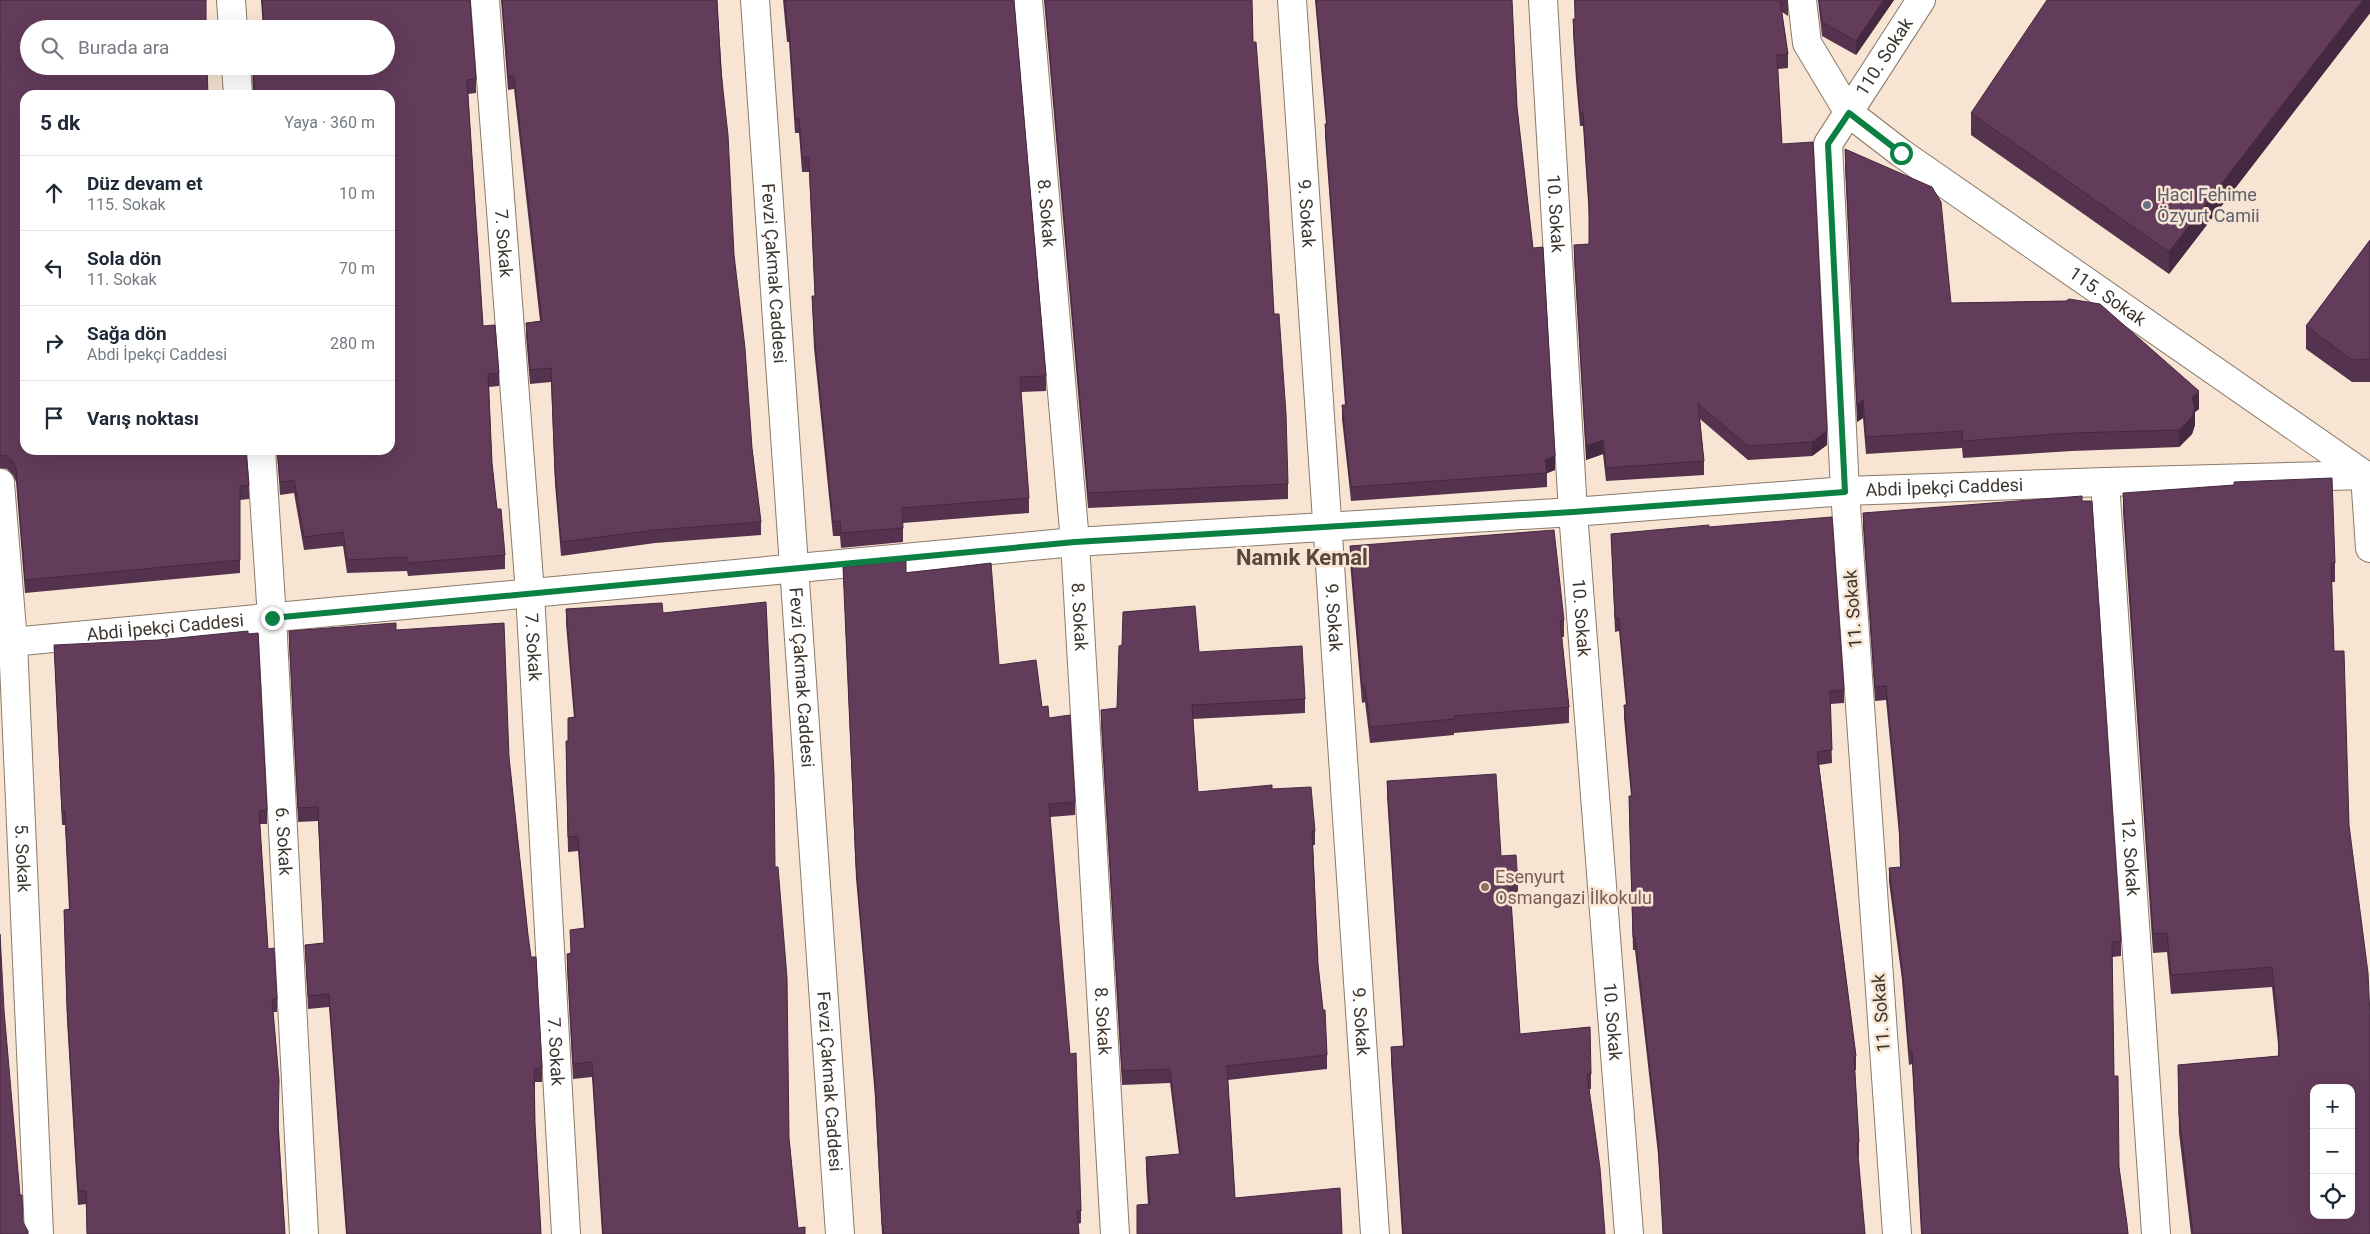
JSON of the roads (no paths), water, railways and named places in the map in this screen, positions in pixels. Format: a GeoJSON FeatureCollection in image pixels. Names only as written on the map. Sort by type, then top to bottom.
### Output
{"type":"FeatureCollection","features":[{"type":"Feature","properties":{"kind":"street"},"geometry":{"type":"LineString","coordinates":[[231,0],[232,20]]}},
{"type":"Feature","properties":{"kind":"street","name":"7. Sokak"},"geometry":{"type":"LineString","coordinates":[[485,0],[530,592],[566,1234]]}},
{"type":"Feature","properties":{"kind":"street","name":"Fevzi Çakmak Caddesi"},"geometry":{"type":"LineString","coordinates":[[755,0],[840,1234]]}},
{"type":"Feature","properties":{"kind":"street","name":"8. Sokak"},"geometry":{"type":"LineString","coordinates":[[1028,0],[1075,542],[1115,1234]]}},
{"type":"Feature","properties":{"kind":"street","name":"9. Sokak"},"geometry":{"type":"LineString","coordinates":[[1292,0],[1375,1234]]}},
{"type":"Feature","properties":{"kind":"street","name":"10. Sokak"},"geometry":{"type":"LineString","coordinates":[[1543,0],[1573,512],[1629,1234]]}},
{"type":"Feature","properties":{"kind":"street"},"geometry":{"type":"LineString","coordinates":[[1802,0],[1807,43],[1849,113]]}},
{"type":"Feature","properties":{"kind":"street","name":"110. Sokak"},"geometry":{"type":"LineString","coordinates":[[1849,113],[1921,0]]}},
{"type":"Feature","properties":{"kind":"street"},"geometry":{"type":"LineString","coordinates":[[237,75],[238,90]]}},
{"type":"Feature","properties":{"kind":"street","name":"115. Sokak"},"geometry":{"type":"LineString","coordinates":[[1849,113],[1901,153],[2368,477]]}},
{"type":"Feature","properties":{"kind":"street","name":"11. Sokak"},"geometry":{"type":"LineString","coordinates":[[1849,113],[1828,144],[1845,492],[1897,1234]]}},
{"type":"Feature","properties":{"kind":"street","name":"6. Sokak"},"geometry":{"type":"LineString","coordinates":[[261,455],[272,618],[304,1234]]}},
{"type":"Feature","properties":{"kind":"street"},"geometry":{"type":"LineString","coordinates":[[2368,477],[2370,548]]}},
{"type":"Feature","properties":{"kind":"street","name":"Abdi İpekçi Caddesi"},"geometry":{"type":"LineString","coordinates":[[7,642],[1075,542],[1573,512],[1845,492],[2105,482],[2368,477]]}},
{"type":"Feature","properties":{"kind":"street","name":"12. Sokak"},"geometry":{"type":"LineString","coordinates":[[2105,482],[2156,1234]]}},
{"type":"Feature","properties":{"kind":"street","name":"5. Sokak"},"geometry":{"type":"LineString","coordinates":[[0,483],[38,1234]]}},
{"type":"Feature","properties":{"kind":"place","name":"Hacı Fehime Özyurt Camii"},"geometry":{"type":"Point","coordinates":[2147,205]}},
{"type":"Feature","properties":{"kind":"place","name":"Esenyurt Osmangazi İlkokulu"},"geometry":{"type":"Point","coordinates":[1485,887]}},
{"type":"Feature","properties":{"kind":"district","name":"Namık Kemal"},"geometry":{"type":"Point","coordinates":[1302,557]}}]}
